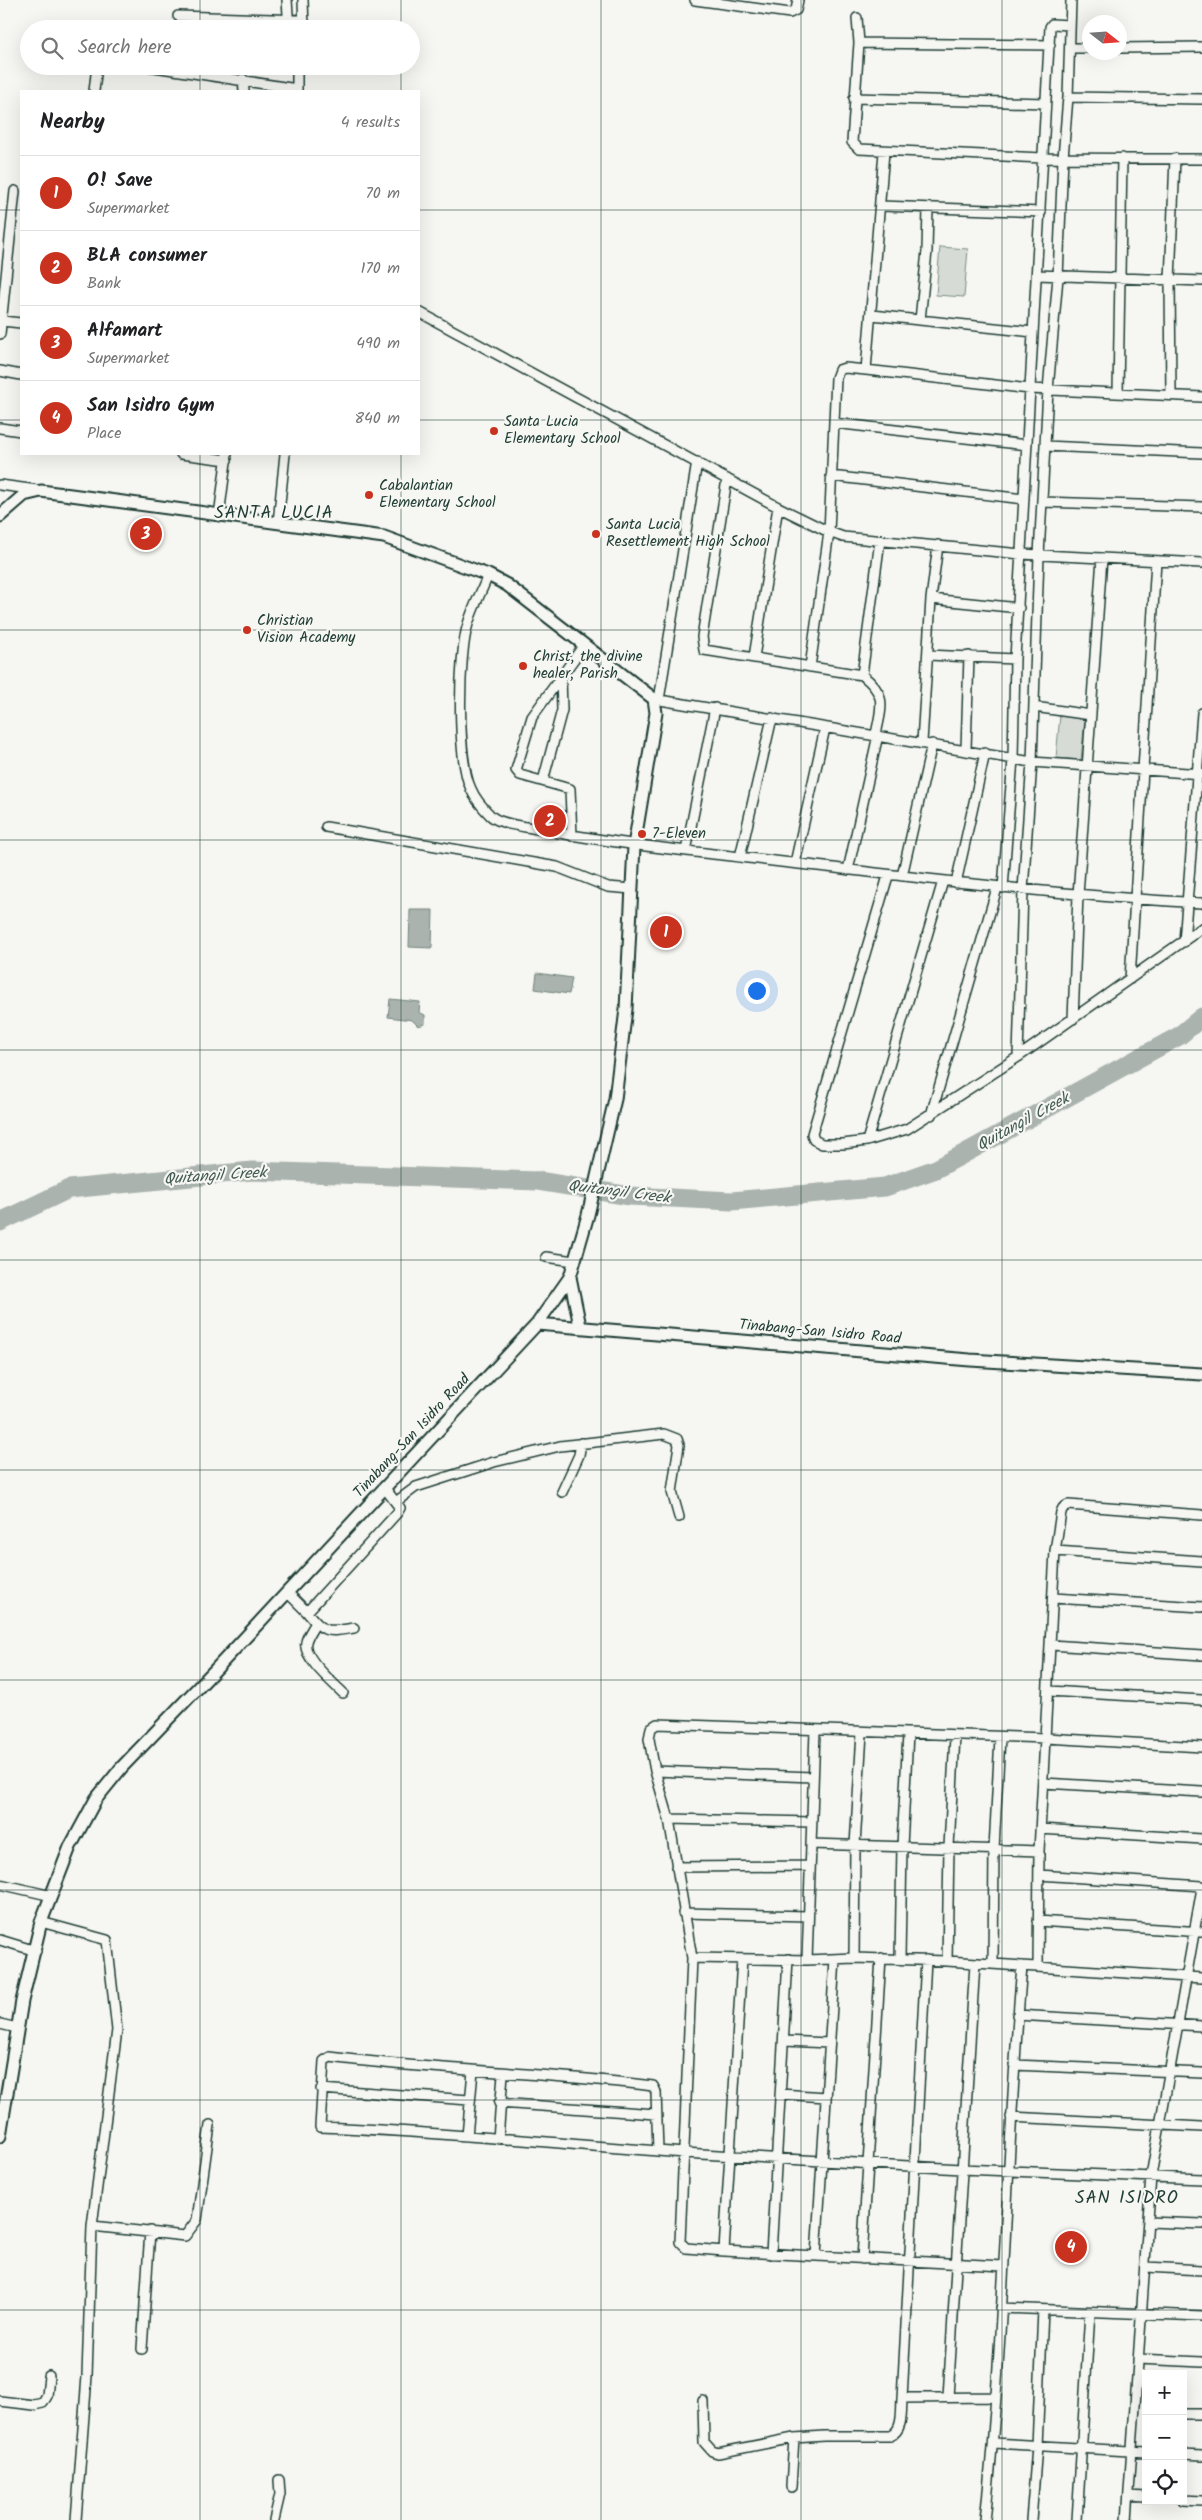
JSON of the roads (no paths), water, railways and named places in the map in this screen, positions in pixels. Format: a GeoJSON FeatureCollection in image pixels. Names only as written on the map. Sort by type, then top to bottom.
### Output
{"type":"FeatureCollection","features":[{"type":"Feature","properties":{"kind":"street"},"geometry":{"type":"LineString","coordinates":[[287,0],[288,20]]}},
{"type":"Feature","properties":{"kind":"street"},"geometry":{"type":"LineString","coordinates":[[303,0],[304,20]]}},
{"type":"Feature","properties":{"kind":"street"},"geometry":{"type":"LineString","coordinates":[[695,0],[790,13],[796,10],[798,0]]}},
{"type":"Feature","properties":{"kind":"street"},"geometry":{"type":"LineString","coordinates":[[1018,1057],[1023,890],[1032,762],[1039,555],[1048,390],[1058,277],[1063,158],[1068,97],[1071,0]]}},
{"type":"Feature","properties":{"kind":"street"},"geometry":{"type":"LineString","coordinates":[[178,16],[227,20]]}},
{"type":"Feature","properties":{"kind":"street"},"geometry":{"type":"LineString","coordinates":[[857,18],[859,43],[852,142],[854,146],[864,151],[1043,158],[1202,159]]}},
{"type":"Feature","properties":{"kind":"street"},"geometry":{"type":"LineString","coordinates":[[931,1115],[1000,888],[1013,759],[1015,659],[1050,45],[1052,25],[1070,25]]}},
{"type":"Feature","properties":{"kind":"street"},"geometry":{"type":"LineString","coordinates":[[859,43],[1050,45]]}},
{"type":"Feature","properties":{"kind":"street"},"geometry":{"type":"LineString","coordinates":[[1127,48],[1202,47]]}},
{"type":"Feature","properties":{"kind":"street"},"geometry":{"type":"LineString","coordinates":[[1070,48],[1082,48]]}},
{"type":"Feature","properties":{"kind":"street"},"geometry":{"type":"LineString","coordinates":[[94,90],[96,75]]}},
{"type":"Feature","properties":{"kind":"street"},"geometry":{"type":"LineString","coordinates":[[214,75],[297,90],[297,75]]}},
{"type":"Feature","properties":{"kind":"street"},"geometry":{"type":"LineString","coordinates":[[244,79],[244,90]]}},
{"type":"Feature","properties":{"kind":"street"},"geometry":{"type":"LineString","coordinates":[[1068,97],[1202,99]]}},
{"type":"Feature","properties":{"kind":"street"},"geometry":{"type":"LineString","coordinates":[[854,98],[1046,103]]}},
{"type":"Feature","properties":{"kind":"street"},"geometry":{"type":"LineString","coordinates":[[866,370],[884,152]]}},
{"type":"Feature","properties":{"kind":"street"},"geometry":{"type":"LineString","coordinates":[[1118,393],[1118,279],[1122,158]]}},
{"type":"Feature","properties":{"kind":"street"},"geometry":{"type":"LineString","coordinates":[[1171,395],[1170,280],[1175,158]]}},
{"type":"Feature","properties":{"kind":"street"},"geometry":{"type":"LineString","coordinates":[[0,334],[17,211],[15,191]]}},
{"type":"Feature","properties":{"kind":"street"},"geometry":{"type":"LineString","coordinates":[[881,206],[1041,212]]}},
{"type":"Feature","properties":{"kind":"street"},"geometry":{"type":"LineString","coordinates":[[920,320],[927,251],[928,208]]}},
{"type":"Feature","properties":{"kind":"street"},"geometry":{"type":"LineString","coordinates":[[1037,275],[1202,282]]}},
{"type":"Feature","properties":{"kind":"street"},"geometry":{"type":"LineString","coordinates":[[420,313],[778,507],[843,537],[1021,554],[1202,563]]}},
{"type":"Feature","properties":{"kind":"street"},"geometry":{"type":"LineString","coordinates":[[872,315],[1033,332]]}},
{"type":"Feature","properties":{"kind":"street"},"geometry":{"type":"LineString","coordinates":[[2,321],[20,323]]}},
{"type":"Feature","properties":{"kind":"street"},"geometry":{"type":"LineString","coordinates":[[810,667],[829,532],[836,378],[839,370],[845,368],[866,370],[1030,389],[1202,397]]}},
{"type":"Feature","properties":{"kind":"street"},"geometry":{"type":"LineString","coordinates":[[0,371],[20,375]]}},
{"type":"Feature","properties":{"kind":"street"},"geometry":{"type":"LineString","coordinates":[[834,423],[1027,444]]}},
{"type":"Feature","properties":{"kind":"street"},"geometry":{"type":"LineString","coordinates":[[0,428],[20,431]]}},
{"type":"Feature","properties":{"kind":"street"},"geometry":{"type":"LineString","coordinates":[[1045,446],[1202,453]]}},
{"type":"Feature","properties":{"kind":"street"},"geometry":{"type":"LineString","coordinates":[[197,455],[227,457],[220,516]]}},
{"type":"Feature","properties":{"kind":"street"},"geometry":{"type":"LineString","coordinates":[[278,523],[285,455]]}},
{"type":"Feature","properties":{"kind":"street"},"geometry":{"type":"LineString","coordinates":[[538,1324],[570,1277],[588,1215],[616,1090],[626,1009],[634,846],[655,721],[656,700],[697,462]]}},
{"type":"Feature","properties":{"kind":"street"},"geometry":{"type":"LineString","coordinates":[[831,476],[1024,499]]}},
{"type":"Feature","properties":{"kind":"street"},"geometry":{"type":"LineString","coordinates":[[727,479],[702,643],[704,650],[862,675],[874,685],[882,701],[877,734],[848,870]]}},
{"type":"Feature","properties":{"kind":"street"},"geometry":{"type":"LineString","coordinates":[[0,485],[384,537],[488,575],[507,585],[656,700],[715,708],[825,728],[877,734],[986,752],[1032,762],[1144,768],[1200,774]]}},
{"type":"Feature","properties":{"kind":"street"},"geometry":{"type":"LineString","coordinates":[[0,516],[24,495],[41,491]]}},
{"type":"Feature","properties":{"kind":"street"},"geometry":{"type":"LineString","coordinates":[[1042,502],[1202,508]]}},
{"type":"Feature","properties":{"kind":"street"},"geometry":{"type":"LineString","coordinates":[[754,657],[778,507]]}},
{"type":"Feature","properties":{"kind":"street"},"geometry":{"type":"LineString","coordinates":[[862,675],[880,540]]}},
{"type":"Feature","properties":{"kind":"street"},"geometry":{"type":"LineString","coordinates":[[922,742],[932,599],[938,545]]}},
{"type":"Feature","properties":{"kind":"street"},"geometry":{"type":"LineString","coordinates":[[1073,1019],[1078,894],[1102,558]]}},
{"type":"Feature","properties":{"kind":"street"},"geometry":{"type":"LineString","coordinates":[[1130,979],[1156,561]]}},
{"type":"Feature","properties":{"kind":"street"},"geometry":{"type":"LineString","coordinates":[[488,575],[468,624],[463,646],[462,758],[470,788],[480,804],[493,819],[572,836],[634,846],[686,850],[888,876],[1000,888],[1202,903]]}},
{"type":"Feature","properties":{"kind":"street"},"geometry":{"type":"LineString","coordinates":[[932,599],[1018,608]]}},
{"type":"Feature","properties":{"kind":"street"},"geometry":{"type":"LineString","coordinates":[[572,836],[570,789],[520,774],[516,770],[532,717],[584,645]]}},
{"type":"Feature","properties":{"kind":"street"},"geometry":{"type":"LineString","coordinates":[[928,654],[1015,659]]}},
{"type":"Feature","properties":{"kind":"street"},"geometry":{"type":"LineString","coordinates":[[966,749],[970,656]]}},
{"type":"Feature","properties":{"kind":"street"},"geometry":{"type":"LineString","coordinates":[[543,781],[562,710],[561,676]]}},
{"type":"Feature","properties":{"kind":"street"},"geometry":{"type":"LineString","coordinates":[[1034,707],[1091,715]]}},
{"type":"Feature","properties":{"kind":"street"},"geometry":{"type":"LineString","coordinates":[[686,850],[715,708]]}},
{"type":"Feature","properties":{"kind":"street"},"geometry":{"type":"LineString","coordinates":[[1184,942],[1186,902],[1200,774],[1202,713]]}},
{"type":"Feature","properties":{"kind":"street"},"geometry":{"type":"LineString","coordinates":[[740,857],[772,718]]}},
{"type":"Feature","properties":{"kind":"street"},"geometry":{"type":"LineString","coordinates":[[795,863],[825,728]]}},
{"type":"Feature","properties":{"kind":"street"},"geometry":{"type":"LineString","coordinates":[[902,876],[932,744]]}},
{"type":"Feature","properties":{"kind":"street"},"geometry":{"type":"LineString","coordinates":[[956,883],[986,752]]}},
{"type":"Feature","properties":{"kind":"street"},"geometry":{"type":"LineString","coordinates":[[326,827],[558,867],[608,887],[632,889]]}},
{"type":"Feature","properties":{"kind":"street"},"geometry":{"type":"LineString","coordinates":[[888,876],[812,1134],[814,1140],[822,1144],[867,1141],[907,1130],[1018,1057],[1202,928]]}},
{"type":"Feature","properties":{"kind":"street"},"geometry":{"type":"LineString","coordinates":[[867,1141],[943,881]]}},
{"type":"Feature","properties":{"kind":"street"},"geometry":{"type":"LineString","coordinates":[[546,1257],[574,1261]]}},
{"type":"Feature","properties":{"kind":"street"},"geometry":{"type":"LineString","coordinates":[[570,1277],[580,1326]]}},
{"type":"Feature","properties":{"kind":"street","name":"Tinabang-San Isidro Road"},"geometry":{"type":"LineString","coordinates":[[0,2136],[17,2028],[36,1951],[41,1922],[70,1847],[96,1799],[122,1767],[538,1324],[970,1360],[1202,1374]]}},
{"type":"Feature","properties":{"kind":"street"},"geometry":{"type":"LineString","coordinates":[[397,1502],[416,1487],[438,1478],[560,1446],[664,1434],[677,1439],[680,1453],[672,1492],[680,1518]]}},
{"type":"Feature","properties":{"kind":"street"},"geometry":{"type":"LineString","coordinates":[[562,1492],[579,1455],[580,1443]]}},
{"type":"Feature","properties":{"kind":"street"},"geometry":{"type":"LineString","coordinates":[[307,1612],[397,1513],[400,1508],[397,1502],[384,1487]]}},
{"type":"Feature","properties":{"kind":"street"},"geometry":{"type":"LineString","coordinates":[[1038,1967],[1040,1829],[1049,1691],[1055,1551],[1061,1512],[1068,1505],[1202,1515]]}},
{"type":"Feature","properties":{"kind":"street"},"geometry":{"type":"LineString","coordinates":[[1055,1551],[1202,1561]]}},
{"type":"Feature","properties":{"kind":"street"},"geometry":{"type":"LineString","coordinates":[[287,1592],[307,1612],[315,1624],[327,1630],[354,1628]]}},
{"type":"Feature","properties":{"kind":"street"},"geometry":{"type":"LineString","coordinates":[[1053,1598],[1202,1607]]}},
{"type":"Feature","properties":{"kind":"street"},"geometry":{"type":"LineString","coordinates":[[315,1624],[306,1643],[307,1651],[319,1669],[343,1693]]}},
{"type":"Feature","properties":{"kind":"street"},"geometry":{"type":"LineString","coordinates":[[1051,1645],[1202,1655]]}},
{"type":"Feature","properties":{"kind":"street"},"geometry":{"type":"LineString","coordinates":[[1049,1691],[1202,1700]]}},
{"type":"Feature","properties":{"kind":"street"},"geometry":{"type":"LineString","coordinates":[[1002,2266],[724,2251],[686,2248],[680,2242],[692,1958],[669,1820],[655,1772],[651,1728],[657,1724],[1000,1738],[1046,1738],[1202,1747]]}},
{"type":"Feature","properties":{"kind":"street"},"geometry":{"type":"LineString","coordinates":[[807,1960],[815,1731]]}},
{"type":"Feature","properties":{"kind":"street"},"geometry":{"type":"LineString","coordinates":[[854,1958],[855,1845],[862,1733]]}},
{"type":"Feature","properties":{"kind":"street"},"geometry":{"type":"LineString","coordinates":[[900,1959],[902,1846],[908,1734]]}},
{"type":"Feature","properties":{"kind":"street"},"geometry":{"type":"LineString","coordinates":[[947,1961],[949,1847],[955,1736]]}},
{"type":"Feature","properties":{"kind":"street"},"geometry":{"type":"LineString","coordinates":[[993,1964],[994,1849],[1000,1738]]}},
{"type":"Feature","properties":{"kind":"street"},"geometry":{"type":"LineString","coordinates":[[655,1772],[812,1777]]}},
{"type":"Feature","properties":{"kind":"street"},"geometry":{"type":"LineString","coordinates":[[1043,1783],[1202,1792]]}},
{"type":"Feature","properties":{"kind":"street"},"geometry":{"type":"LineString","coordinates":[[669,1820],[811,1822]]}},
{"type":"Feature","properties":{"kind":"street"},"geometry":{"type":"LineString","coordinates":[[1040,1829],[1202,1839]]}},
{"type":"Feature","properties":{"kind":"street"},"geometry":{"type":"LineString","coordinates":[[812,1844],[1039,1851]]}},
{"type":"Feature","properties":{"kind":"street"},"geometry":{"type":"LineString","coordinates":[[676,1867],[810,1866]]}},
{"type":"Feature","properties":{"kind":"street"},"geometry":{"type":"LineString","coordinates":[[1039,1875],[1202,1887],[1198,1932],[1186,1977],[1151,2176],[1143,2313],[1127,2520]]}},
{"type":"Feature","properties":{"kind":"street"},"geometry":{"type":"LineString","coordinates":[[0,1884],[52,1896]]}},
{"type":"Feature","properties":{"kind":"street"},"geometry":{"type":"LineString","coordinates":[[683,1913],[808,1916]]}},
{"type":"Feature","properties":{"kind":"street"},"geometry":{"type":"LineString","coordinates":[[1038,1921],[1198,1932]]}},
{"type":"Feature","properties":{"kind":"street"},"geometry":{"type":"LineString","coordinates":[[41,1922],[104,1938],[109,1948],[117,2030],[92,2226],[87,2376],[76,2520]]}},
{"type":"Feature","properties":{"kind":"street"},"geometry":{"type":"LineString","coordinates":[[0,1940],[36,1951]]}},
{"type":"Feature","properties":{"kind":"street"},"geometry":{"type":"LineString","coordinates":[[692,1958],[807,1960],[881,1958],[1202,1978]]}},
{"type":"Feature","properties":{"kind":"street"},"geometry":{"type":"LineString","coordinates":[[862,2259],[881,1958]]}},
{"type":"Feature","properties":{"kind":"street"},"geometry":{"type":"LineString","coordinates":[[724,2251],[742,1959]]}},
{"type":"Feature","properties":{"kind":"street"},"geometry":{"type":"LineString","coordinates":[[771,2254],[775,2158],[788,1959]]}},
{"type":"Feature","properties":{"kind":"street"},"geometry":{"type":"LineString","coordinates":[[816,2256],[835,1959]]}},
{"type":"Feature","properties":{"kind":"street"},"geometry":{"type":"LineString","coordinates":[[703,2401],[704,2442],[712,2451],[718,2453],[794,2438],[890,2436],[898,2431],[902,2398],[926,1960]]}},
{"type":"Feature","properties":{"kind":"street"},"geometry":{"type":"LineString","coordinates":[[948,2397],[975,1963]]}},
{"type":"Feature","properties":{"kind":"street"},"geometry":{"type":"LineString","coordinates":[[985,2520],[994,2443],[1007,2172],[1022,1966]]}},
{"type":"Feature","properties":{"kind":"street"},"geometry":{"type":"LineString","coordinates":[[1017,2015],[1202,2026]]}},
{"type":"Feature","properties":{"kind":"street"},"geometry":{"type":"LineString","coordinates":[[0,2024],[17,2028]]}},
{"type":"Feature","properties":{"kind":"street"},"geometry":{"type":"LineString","coordinates":[[784,2041],[829,2043]]}},
{"type":"Feature","properties":{"kind":"street"},"geometry":{"type":"LineString","coordinates":[[658,2151],[656,2092],[653,2086],[621,2081],[504,2074],[330,2057],[324,2062],[320,2127],[684,2153],[1007,2172],[1202,2179]]}},
{"type":"Feature","properties":{"kind":"street"},"geometry":{"type":"LineString","coordinates":[[1014,2065],[1202,2073]]}},
{"type":"Feature","properties":{"kind":"street"},"geometry":{"type":"LineString","coordinates":[[467,2136],[473,2071]]}},
{"type":"Feature","properties":{"kind":"street"},"geometry":{"type":"LineString","coordinates":[[498,2139],[504,2074]]}},
{"type":"Feature","properties":{"kind":"street"},"geometry":{"type":"LineString","coordinates":[[321,2089],[469,2100]]}},
{"type":"Feature","properties":{"kind":"street"},"geometry":{"type":"LineString","coordinates":[[780,2094],[826,2097]]}},
{"type":"Feature","properties":{"kind":"street"},"geometry":{"type":"LineString","coordinates":[[500,2103],[656,2114]]}},
{"type":"Feature","properties":{"kind":"street"},"geometry":{"type":"LineString","coordinates":[[1011,2117],[1202,2127]]}},
{"type":"Feature","properties":{"kind":"street"},"geometry":{"type":"LineString","coordinates":[[92,2226],[185,2236],[195,2224],[210,2124]]}},
{"type":"Feature","properties":{"kind":"street"},"geometry":{"type":"LineString","coordinates":[[1148,2222],[1202,2224]]}},
{"type":"Feature","properties":{"kind":"street"},"geometry":{"type":"LineString","coordinates":[[142,2349],[150,2231]]}},
{"type":"Feature","properties":{"kind":"street"},"geometry":{"type":"LineString","coordinates":[[1146,2267],[1202,2270]]}},
{"type":"Feature","properties":{"kind":"street"},"geometry":{"type":"LineString","coordinates":[[1001,2308],[1202,2316]]}},
{"type":"Feature","properties":{"kind":"street"},"geometry":{"type":"LineString","coordinates":[[1031,2520],[1037,2446],[1043,2310]]}},
{"type":"Feature","properties":{"kind":"street"},"geometry":{"type":"LineString","coordinates":[[1077,2520],[1090,2312]]}},
{"type":"Feature","properties":{"kind":"street"},"geometry":{"type":"LineString","coordinates":[[1138,2359],[1202,2362]]}},
{"type":"Feature","properties":{"kind":"street"},"geometry":{"type":"LineString","coordinates":[[0,2401],[34,2405],[43,2403],[49,2376]]}},
{"type":"Feature","properties":{"kind":"street"},"geometry":{"type":"LineString","coordinates":[[902,2398],[995,2398]]}},
{"type":"Feature","properties":{"kind":"street"},"geometry":{"type":"LineString","coordinates":[[1135,2412],[1142,2413]]}},
{"type":"Feature","properties":{"kind":"street"},"geometry":{"type":"LineString","coordinates":[[1187,2414],[1202,2414]]}},
{"type":"Feature","properties":{"kind":"street"},"geometry":{"type":"LineString","coordinates":[[791,2487],[794,2438]]}},
{"type":"Feature","properties":{"kind":"street"},"geometry":{"type":"LineString","coordinates":[[994,2443],[1142,2452]]}},
{"type":"Feature","properties":{"kind":"street"},"geometry":{"type":"LineString","coordinates":[[1187,2454],[1202,2455]]}},
{"type":"Feature","properties":{"kind":"street"},"geometry":{"type":"LineString","coordinates":[[274,2520],[280,2494],[279,2480]]}},
{"type":"Feature","properties":{"kind":"street"},"geometry":{"type":"LineString","coordinates":[[1129,2496],[1142,2498]]}},
{"type":"Feature","properties":{"kind":"street"},"geometry":{"type":"LineString","coordinates":[[1187,2500],[1202,2501]]}},
{"type":"Feature","properties":{"kind":"waterway","name":"Quitangil Creek"},"geometry":{"type":"LineString","coordinates":[[0,1222],[69,1189],[252,1171],[538,1181],[630,1196],[732,1201],[885,1187],[936,1169],[1179,1036],[1202,1017]]}},
{"type":"Feature","properties":{"kind":"place","name":"Santa Lucia Elementary School"},"geometry":{"type":"Point","coordinates":[494,431]}},
{"type":"Feature","properties":{"kind":"place","name":"Cabalantian Elementary School"},"geometry":{"type":"Point","coordinates":[369,495]}},
{"type":"Feature","properties":{"kind":"place","name":"Alfamart"},"geometry":{"type":"Point","coordinates":[146,534]}},
{"type":"Feature","properties":{"kind":"place","name":"Santa Lucia Resettlement High School"},"geometry":{"type":"Point","coordinates":[596,534]}},
{"type":"Feature","properties":{"kind":"place","name":"Christian Vision Academy"},"geometry":{"type":"Point","coordinates":[247,630]}},
{"type":"Feature","properties":{"kind":"place","name":"Christ, the divine healer, Parish"},"geometry":{"type":"Point","coordinates":[523,666]}},
{"type":"Feature","properties":{"kind":"place","name":"BLA consumer"},"geometry":{"type":"Point","coordinates":[550,821]}},
{"type":"Feature","properties":{"kind":"place","name":"7-Eleven"},"geometry":{"type":"Point","coordinates":[642,834]}},
{"type":"Feature","properties":{"kind":"place","name":"O! Save"},"geometry":{"type":"Point","coordinates":[666,932]}},
{"type":"Feature","properties":{"kind":"place","name":"San Isidro Gym"},"geometry":{"type":"Point","coordinates":[1071,2247]}},
{"type":"Feature","properties":{"kind":"district","name":"SANTA LUCIA"},"geometry":{"type":"Point","coordinates":[274,513]}},
{"type":"Feature","properties":{"kind":"district","name":"SAN ISIDRO"},"geometry":{"type":"Point","coordinates":[1127,2198]}}]}
